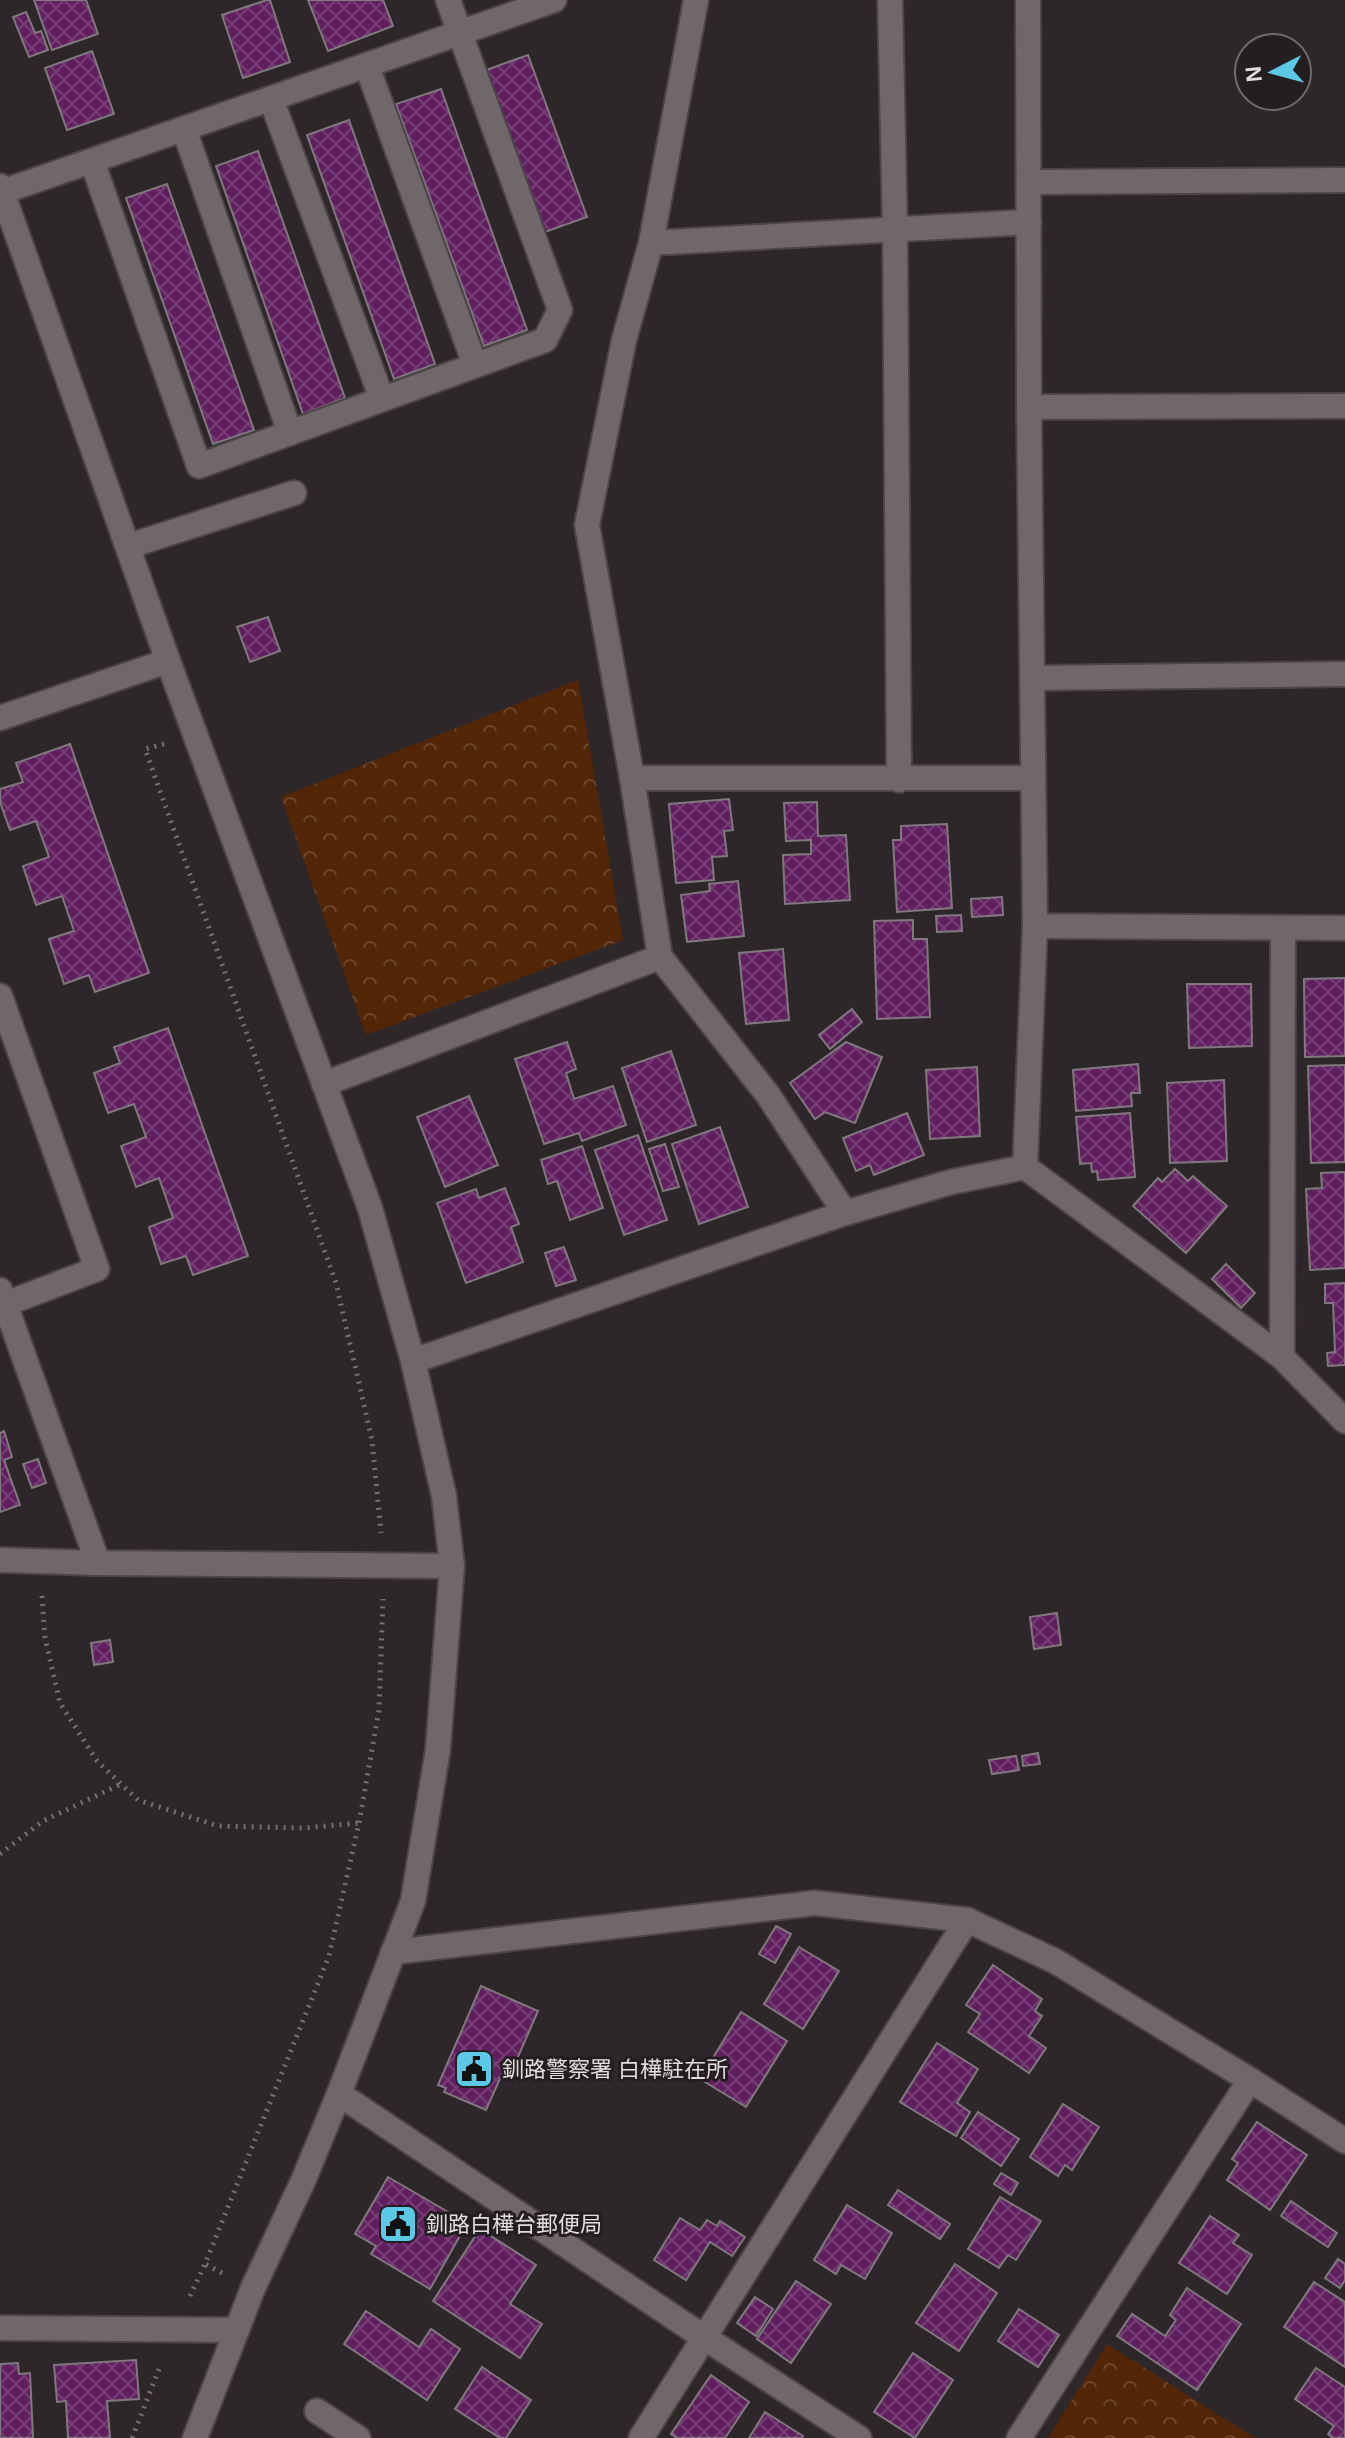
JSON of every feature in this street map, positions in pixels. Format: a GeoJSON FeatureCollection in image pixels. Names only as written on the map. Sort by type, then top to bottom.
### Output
{"type":"FeatureCollection","features":[{"type":"Feature","properties":{"kind":"street"},"geometry":{"type":"LineString","coordinates":[[92,161],[199,466],[545,340],[560,310],[448,0]]}},
{"type":"Feature","properties":{"kind":"street"},"geometry":{"type":"LineString","coordinates":[[195,2438],[253,2288],[339,2094],[413,1901],[438,1749],[452,1566],[444,1496],[413,1361],[370,1208],[168,661],[1,189],[92,161],[554,0]]}},
{"type":"Feature","properties":{"kind":"street"},"geometry":{"type":"LineString","coordinates":[[696,0],[651,243],[624,340],[587,525],[660,957],[768,1095],[845,1213]]}},
{"type":"Feature","properties":{"kind":"street"},"geometry":{"type":"LineString","coordinates":[[890,0],[899,780]]}},
{"type":"Feature","properties":{"kind":"street"},"geometry":{"type":"LineString","coordinates":[[1025,1167],[1035,926],[1028,0]]}},
{"type":"Feature","properties":{"kind":"street"},"geometry":{"type":"LineString","coordinates":[[367,66],[475,365]]}},
{"type":"Feature","properties":{"kind":"street"},"geometry":{"type":"LineString","coordinates":[[271,99],[382,399]]}},
{"type":"Feature","properties":{"kind":"street"},"geometry":{"type":"LineString","coordinates":[[184,129],[290,433]]}},
{"type":"Feature","properties":{"kind":"street"},"geometry":{"type":"LineString","coordinates":[[1029,182],[1345,180]]}},
{"type":"Feature","properties":{"kind":"street"},"geometry":{"type":"LineString","coordinates":[[651,243],[1029,222]]}},
{"type":"Feature","properties":{"kind":"street"},"geometry":{"type":"LineString","coordinates":[[1029,407],[1345,406]]}},
{"type":"Feature","properties":{"kind":"street"},"geometry":{"type":"LineString","coordinates":[[129,546],[294,493]]}},
{"type":"Feature","properties":{"kind":"street"},"geometry":{"type":"LineString","coordinates":[[0,718],[168,661]]}},
{"type":"Feature","properties":{"kind":"street"},"geometry":{"type":"LineString","coordinates":[[1032,678],[1345,674]]}},
{"type":"Feature","properties":{"kind":"street"},"geometry":{"type":"LineString","coordinates":[[632,778],[1033,778]]}},
{"type":"Feature","properties":{"kind":"street"},"geometry":{"type":"LineString","coordinates":[[1035,926],[1345,928]]}},
{"type":"Feature","properties":{"kind":"street"},"geometry":{"type":"LineString","coordinates":[[1282,1357],[1283,929]]}},
{"type":"Feature","properties":{"kind":"street"},"geometry":{"type":"LineString","coordinates":[[324,1084],[660,957]]}},
{"type":"Feature","properties":{"kind":"street"},"geometry":{"type":"LineString","coordinates":[[0,996],[97,1269],[2,1300],[98,1563]]}},
{"type":"Feature","properties":{"kind":"street"},"geometry":{"type":"LineString","coordinates":[[413,1361],[845,1213],[951,1182],[1025,1167],[1282,1357],[1345,1421]]}},
{"type":"Feature","properties":{"kind":"street"},"geometry":{"type":"LineString","coordinates":[[0,1560],[452,1566]]}},
{"type":"Feature","properties":{"kind":"street"},"geometry":{"type":"LineString","coordinates":[[393,1952],[815,1903],[967,1920],[1055,1961],[1345,2141]]}},
{"type":"Feature","properties":{"kind":"street"},"geometry":{"type":"LineString","coordinates":[[641,2438],[967,1920]]}},
{"type":"Feature","properties":{"kind":"street"},"geometry":{"type":"LineString","coordinates":[[1019,2438],[1250,2080]]}},
{"type":"Feature","properties":{"kind":"street"},"geometry":{"type":"LineString","coordinates":[[339,2094],[859,2438]]}},
{"type":"Feature","properties":{"kind":"street"},"geometry":{"type":"LineString","coordinates":[[0,2328],[237,2330]]}},
{"type":"Feature","properties":{"kind":"street"},"geometry":{"type":"LineString","coordinates":[[317,2411],[358,2438]]}},
{"type":"Feature","properties":{"kind":"path"},"geometry":{"type":"LineString","coordinates":[[196,736],[145,749],[336,1283],[372,1440],[384,1565],[379,1710],[359,1823],[329,1956],[205,2264],[253,2288]]}},
{"type":"Feature","properties":{"kind":"path"},"geometry":{"type":"LineString","coordinates":[[40,1561],[45,1638],[60,1703],[97,1761],[138,1800],[218,1826],[303,1828],[359,1823]]}},
{"type":"Feature","properties":{"kind":"path"},"geometry":{"type":"LineString","coordinates":[[0,1854],[43,1821],[121,1784]]}},
{"type":"Feature","properties":{"kind":"green space"},"geometry":{"type":"Polygon","coordinates":[[[578,680],[623,940],[366,1035],[281,797],[578,680]]]}},
{"type":"Feature","properties":{"kind":"green space"},"geometry":{"type":"Polygon","coordinates":[[[1107,2344],[1255,2438],[1048,2438],[1107,2344]]]}},
{"type":"Feature","properties":{"kind":"building"},"geometry":{"type":"Polygon","coordinates":[[[34,0],[86,0],[98,34],[52,50],[34,0]]]}},
{"type":"Feature","properties":{"kind":"building"},"geometry":{"type":"Polygon","coordinates":[[[270,0],[290,62],[243,78],[222,15],[270,0]]]}},
{"type":"Feature","properties":{"kind":"building"},"geometry":{"type":"Polygon","coordinates":[[[308,0],[383,0],[393,26],[328,51],[308,0]]]}},
{"type":"Feature","properties":{"kind":"building"},"geometry":{"type":"Polygon","coordinates":[[[26,12],[35,33],[41,31],[48,50],[29,57],[13,17],[26,12]]]}},
{"type":"Feature","properties":{"kind":"building"},"geometry":{"type":"Polygon","coordinates":[[[92,51],[114,114],[67,130],[45,68],[92,51]]]}},
{"type":"Feature","properties":{"kind":"building"},"geometry":{"type":"Polygon","coordinates":[[[528,55],[587,217],[545,232],[486,70],[528,55]]]}},
{"type":"Feature","properties":{"kind":"building"},"geometry":{"type":"Polygon","coordinates":[[[441,89],[527,330],[484,346],[396,104],[441,89]]]}},
{"type":"Feature","properties":{"kind":"building"},"geometry":{"type":"Polygon","coordinates":[[[349,120],[435,364],[394,379],[307,135],[349,120]]]}},
{"type":"Feature","properties":{"kind":"building"},"geometry":{"type":"Polygon","coordinates":[[[258,151],[345,398],[303,414],[216,166],[258,151]]]}},
{"type":"Feature","properties":{"kind":"building"},"geometry":{"type":"Polygon","coordinates":[[[167,184],[254,430],[213,444],[126,198],[167,184]]]}},
{"type":"Feature","properties":{"kind":"building"},"geometry":{"type":"Polygon","coordinates":[[[268,617],[280,651],[250,662],[237,627],[268,617]]]}},
{"type":"Feature","properties":{"kind":"building"},"geometry":{"type":"Polygon","coordinates":[[[70,744],[149,973],[95,992],[89,975],[64,984],[49,939],[74,931],[62,896],[36,905],[23,866],[49,857],[36,821],[10,830],[0,802],[0,789],[23,782],[16,763],[70,744]]]}},
{"type":"Feature","properties":{"kind":"building"},"geometry":{"type":"Polygon","coordinates":[[[729,799],[733,830],[724,831],[727,856],[712,857],[714,880],[676,883],[669,804],[729,799]]]}},
{"type":"Feature","properties":{"kind":"building"},"geometry":{"type":"Polygon","coordinates":[[[817,802],[818,836],[846,835],[850,900],[785,904],[783,855],[811,854],[811,840],[786,841],[784,803],[817,802]]]}},
{"type":"Feature","properties":{"kind":"building"},"geometry":{"type":"Polygon","coordinates":[[[947,824],[952,908],[897,912],[893,840],[901,840],[901,826],[947,824]]]}},
{"type":"Feature","properties":{"kind":"building"},"geometry":{"type":"Polygon","coordinates":[[[738,881],[744,936],[687,942],[681,895],[710,891],[709,884],[738,881]]]}},
{"type":"Feature","properties":{"kind":"building"},"geometry":{"type":"Polygon","coordinates":[[[1002,897],[1003,915],[972,917],[971,899],[1002,897]]]}},
{"type":"Feature","properties":{"kind":"building"},"geometry":{"type":"Polygon","coordinates":[[[961,915],[962,931],[937,932],[936,916],[961,915]]]}},
{"type":"Feature","properties":{"kind":"building"},"geometry":{"type":"Polygon","coordinates":[[[913,920],[913,939],[927,939],[930,1017],[877,1019],[874,921],[913,920]]]}},
{"type":"Feature","properties":{"kind":"building"},"geometry":{"type":"Polygon","coordinates":[[[783,949],[789,1020],[746,1024],[739,953],[783,949]]]}},
{"type":"Feature","properties":{"kind":"building"},"geometry":{"type":"Polygon","coordinates":[[[1345,978],[1345,1056],[1305,1057],[1304,979],[1345,978]]]}},
{"type":"Feature","properties":{"kind":"building"},"geometry":{"type":"Polygon","coordinates":[[[1187,984],[1251,984],[1252,1046],[1189,1048],[1187,984]]]}},
{"type":"Feature","properties":{"kind":"building"},"geometry":{"type":"Polygon","coordinates":[[[852,1009],[862,1022],[830,1049],[819,1035],[852,1009]]]}},
{"type":"Feature","properties":{"kind":"building"},"geometry":{"type":"Polygon","coordinates":[[[168,1028],[248,1256],[193,1275],[186,1256],[161,1264],[149,1227],[173,1218],[159,1178],[136,1187],[121,1146],[146,1137],[134,1104],[108,1113],[94,1073],[120,1063],[114,1047],[168,1028]]]}},
{"type":"Feature","properties":{"kind":"building"},"geometry":{"type":"Polygon","coordinates":[[[567,1042],[576,1069],[566,1073],[574,1099],[613,1086],[626,1125],[582,1141],[579,1133],[544,1144],[515,1059],[567,1042]]]}},
{"type":"Feature","properties":{"kind":"building"},"geometry":{"type":"Polygon","coordinates":[[[846,1042],[882,1057],[855,1123],[825,1112],[815,1119],[790,1083],[846,1042]]]}},
{"type":"Feature","properties":{"kind":"building"},"geometry":{"type":"Polygon","coordinates":[[[671,1051],[696,1125],[647,1142],[622,1068],[671,1051]]]}},
{"type":"Feature","properties":{"kind":"building"},"geometry":{"type":"Polygon","coordinates":[[[1138,1064],[1140,1093],[1131,1093],[1132,1106],[1076,1111],[1073,1070],[1138,1064]]]}},
{"type":"Feature","properties":{"kind":"building"},"geometry":{"type":"Polygon","coordinates":[[[1345,1065],[1345,1162],[1311,1163],[1308,1066],[1345,1065]]]}},
{"type":"Feature","properties":{"kind":"building"},"geometry":{"type":"Polygon","coordinates":[[[977,1067],[980,1136],[930,1139],[926,1070],[977,1067]]]}},
{"type":"Feature","properties":{"kind":"building"},"geometry":{"type":"Polygon","coordinates":[[[1224,1080],[1227,1161],[1170,1163],[1167,1083],[1224,1080]]]}},
{"type":"Feature","properties":{"kind":"building"},"geometry":{"type":"Polygon","coordinates":[[[469,1096],[498,1165],[445,1187],[417,1117],[469,1096]]]}},
{"type":"Feature","properties":{"kind":"building"},"geometry":{"type":"Polygon","coordinates":[[[907,1113],[924,1155],[874,1175],[870,1165],[856,1171],[843,1138],[907,1113]]]}},
{"type":"Feature","properties":{"kind":"building"},"geometry":{"type":"Polygon","coordinates":[[[1130,1113],[1135,1177],[1098,1180],[1097,1171],[1092,1172],[1091,1163],[1080,1164],[1076,1117],[1130,1113]]]}},
{"type":"Feature","properties":{"kind":"building"},"geometry":{"type":"Polygon","coordinates":[[[720,1127],[748,1207],[699,1224],[672,1144],[720,1127]]]}},
{"type":"Feature","properties":{"kind":"building"},"geometry":{"type":"Polygon","coordinates":[[[638,1135],[667,1220],[624,1235],[595,1150],[638,1135]]]}},
{"type":"Feature","properties":{"kind":"building"},"geometry":{"type":"Polygon","coordinates":[[[665,1144],[679,1187],[663,1191],[649,1149],[665,1144]]]}},
{"type":"Feature","properties":{"kind":"building"},"geometry":{"type":"Polygon","coordinates":[[[582,1146],[603,1208],[570,1220],[557,1181],[548,1184],[541,1160],[582,1146]]]}},
{"type":"Feature","properties":{"kind":"building"},"geometry":{"type":"Polygon","coordinates":[[[1175,1169],[1188,1181],[1193,1176],[1227,1206],[1186,1253],[1133,1206],[1158,1178],[1162,1182],[1175,1169]]]}},
{"type":"Feature","properties":{"kind":"building"},"geometry":{"type":"Polygon","coordinates":[[[1345,1172],[1345,1268],[1310,1270],[1306,1189],[1322,1188],[1321,1173],[1345,1172]]]}},
{"type":"Feature","properties":{"kind":"building"},"geometry":{"type":"Polygon","coordinates":[[[505,1188],[519,1224],[511,1227],[523,1262],[466,1283],[437,1203],[476,1189],[479,1198],[505,1188]]]}},
{"type":"Feature","properties":{"kind":"building"},"geometry":{"type":"Polygon","coordinates":[[[564,1247],[576,1280],[556,1286],[545,1253],[564,1247]]]}},
{"type":"Feature","properties":{"kind":"building"},"geometry":{"type":"Polygon","coordinates":[[[1226,1264],[1255,1293],[1241,1308],[1212,1279],[1226,1264]]]}},
{"type":"Feature","properties":{"kind":"building"},"geometry":{"type":"Polygon","coordinates":[[[1345,1283],[1345,1365],[1328,1366],[1327,1353],[1335,1352],[1333,1303],[1325,1303],[1325,1284],[1345,1283]]]}},
{"type":"Feature","properties":{"kind":"building"},"geometry":{"type":"Polygon","coordinates":[[[4,1431],[12,1457],[4,1460],[20,1505],[0,1512],[0,1433],[4,1431]]]}},
{"type":"Feature","properties":{"kind":"building"},"geometry":{"type":"Polygon","coordinates":[[[38,1459],[46,1483],[32,1488],[23,1464],[38,1459]]]}},
{"type":"Feature","properties":{"kind":"building"},"geometry":{"type":"Polygon","coordinates":[[[1057,1613],[1061,1645],[1034,1649],[1030,1617],[1057,1613]]]}},
{"type":"Feature","properties":{"kind":"building"},"geometry":{"type":"Polygon","coordinates":[[[110,1640],[113,1662],[94,1665],[91,1643],[110,1640]]]}},
{"type":"Feature","properties":{"kind":"building"},"geometry":{"type":"Polygon","coordinates":[[[1038,1753],[1040,1764],[1023,1766],[1022,1756],[1038,1753]]]}},
{"type":"Feature","properties":{"kind":"building"},"geometry":{"type":"Polygon","coordinates":[[[1016,1756],[1019,1770],[992,1774],[989,1760],[1016,1756]]]}},
{"type":"Feature","properties":{"kind":"building"},"geometry":{"type":"Polygon","coordinates":[[[776,1926],[791,1934],[775,1963],[759,1954],[776,1926]]]}},
{"type":"Feature","properties":{"kind":"building"},"geometry":{"type":"Polygon","coordinates":[[[799,1947],[839,1971],[803,2029],[764,2004],[799,1947]]]}},
{"type":"Feature","properties":{"kind":"building"},"geometry":{"type":"Polygon","coordinates":[[[993,1965],[1042,1999],[1035,2011],[1042,2016],[1029,2036],[1046,2048],[1029,2073],[968,2032],[980,2014],[966,2005],[993,1965]]]}},
{"type":"Feature","properties":{"kind":"building"},"geometry":{"type":"Polygon","coordinates":[[[481,1986],[538,2011],[514,2066],[507,2063],[486,2110],[444,2092],[446,2088],[438,2085],[481,1986]]]}},
{"type":"Feature","properties":{"kind":"building"},"geometry":{"type":"Polygon","coordinates":[[[741,2012],[787,2041],[746,2107],[700,2079],[741,2012]]]}},
{"type":"Feature","properties":{"kind":"building"},"geometry":{"type":"Polygon","coordinates":[[[937,2043],[978,2069],[957,2103],[970,2112],[956,2136],[900,2102],[937,2043]]]}},
{"type":"Feature","properties":{"kind":"building"},"geometry":{"type":"Polygon","coordinates":[[[1063,2104],[1099,2127],[1072,2170],[1065,2165],[1058,2176],[1030,2157],[1063,2104]]]}},
{"type":"Feature","properties":{"kind":"building"},"geometry":{"type":"Polygon","coordinates":[[[978,2112],[1019,2139],[1001,2166],[961,2138],[978,2112]]]}},
{"type":"Feature","properties":{"kind":"building"},"geometry":{"type":"Polygon","coordinates":[[[1257,2122],[1307,2155],[1270,2210],[1227,2180],[1238,2163],[1232,2159],[1257,2122]]]}},
{"type":"Feature","properties":{"kind":"building"},"geometry":{"type":"Polygon","coordinates":[[[1001,2173],[1018,2183],[1011,2195],[994,2184],[1001,2173]]]}},
{"type":"Feature","properties":{"kind":"building"},"geometry":{"type":"Polygon","coordinates":[[[388,2177],[467,2223],[430,2289],[371,2254],[376,2246],[355,2234],[388,2177]]]}},
{"type":"Feature","properties":{"kind":"building"},"geometry":{"type":"Polygon","coordinates":[[[898,2190],[950,2224],[940,2239],[888,2205],[898,2190]]]}},
{"type":"Feature","properties":{"kind":"building"},"geometry":{"type":"Polygon","coordinates":[[[1000,2197],[1041,2221],[1016,2260],[1008,2255],[999,2268],[968,2249],[1000,2197]]]}},
{"type":"Feature","properties":{"kind":"building"},"geometry":{"type":"Polygon","coordinates":[[[1291,2201],[1337,2233],[1328,2247],[1281,2216],[1291,2201]]]}},
{"type":"Feature","properties":{"kind":"building"},"geometry":{"type":"Polygon","coordinates":[[[847,2205],[892,2233],[865,2279],[841,2265],[836,2274],[814,2260],[847,2205]]]}},
{"type":"Feature","properties":{"kind":"building"},"geometry":{"type":"Polygon","coordinates":[[[1210,2216],[1239,2235],[1233,2243],[1252,2255],[1227,2294],[1179,2263],[1210,2216]]]}},
{"type":"Feature","properties":{"kind":"building"},"geometry":{"type":"Polygon","coordinates":[[[680,2218],[700,2230],[707,2220],[717,2226],[720,2221],[745,2237],[732,2256],[710,2242],[686,2280],[654,2260],[680,2218]]]}},
{"type":"Feature","properties":{"kind":"building"},"geometry":{"type":"Polygon","coordinates":[[[480,2229],[536,2265],[510,2304],[542,2324],[520,2358],[433,2301],[480,2229]]]}},
{"type":"Feature","properties":{"kind":"building"},"geometry":{"type":"Polygon","coordinates":[[[1338,2259],[1345,2264],[1345,2280],[1340,2288],[1325,2278],[1338,2259]]]}},
{"type":"Feature","properties":{"kind":"building"},"geometry":{"type":"Polygon","coordinates":[[[955,2264],[997,2293],[959,2351],[916,2323],[955,2264]]]}},
{"type":"Feature","properties":{"kind":"building"},"geometry":{"type":"Polygon","coordinates":[[[796,2281],[831,2304],[791,2363],[757,2339],[796,2281]]]}},
{"type":"Feature","properties":{"kind":"building"},"geometry":{"type":"Polygon","coordinates":[[[1314,2282],[1345,2302],[1345,2367],[1284,2327],[1314,2282]]]}},
{"type":"Feature","properties":{"kind":"building"},"geometry":{"type":"Polygon","coordinates":[[[1187,2288],[1241,2324],[1197,2390],[1117,2336],[1132,2314],[1165,2336],[1176,2320],[1170,2315],[1187,2288]]]}},
{"type":"Feature","properties":{"kind":"building"},"geometry":{"type":"Polygon","coordinates":[[[755,2297],[773,2309],[756,2336],[737,2323],[755,2297]]]}},
{"type":"Feature","properties":{"kind":"building"},"geometry":{"type":"Polygon","coordinates":[[[1019,2309],[1059,2335],[1038,2367],[998,2341],[1019,2309]]]}},
{"type":"Feature","properties":{"kind":"building"},"geometry":{"type":"Polygon","coordinates":[[[366,2311],[419,2347],[431,2329],[460,2349],[427,2400],[344,2344],[366,2311]]]}},
{"type":"Feature","properties":{"kind":"building"},"geometry":{"type":"Polygon","coordinates":[[[913,2353],[953,2380],[915,2438],[874,2412],[913,2353]]]}},
{"type":"Feature","properties":{"kind":"building"},"geometry":{"type":"Polygon","coordinates":[[[136,2360],[139,2399],[107,2401],[110,2438],[68,2438],[66,2401],[57,2402],[54,2365],[136,2360]]]}},
{"type":"Feature","properties":{"kind":"building"},"geometry":{"type":"Polygon","coordinates":[[[18,2363],[19,2374],[30,2373],[33,2438],[0,2438],[0,2364],[18,2363]]]}},
{"type":"Feature","properties":{"kind":"building"},"geometry":{"type":"Polygon","coordinates":[[[482,2367],[531,2400],[506,2438],[500,2438],[455,2409],[482,2367]]]}},
{"type":"Feature","properties":{"kind":"building"},"geometry":{"type":"Polygon","coordinates":[[[1316,2368],[1345,2387],[1345,2438],[1333,2438],[1328,2434],[1334,2426],[1295,2399],[1316,2368]]]}},
{"type":"Feature","properties":{"kind":"building"},"geometry":{"type":"Polygon","coordinates":[[[711,2375],[749,2402],[725,2438],[677,2438],[671,2434],[711,2375]]]}},
{"type":"Feature","properties":{"kind":"building"},"geometry":{"type":"Polygon","coordinates":[[[765,2412],[803,2436],[802,2438],[749,2438],[765,2412]]]}},
{"type":"Feature","properties":{"kind":"place","name":"釧路警察署 白樺駐在所"},"geometry":{"type":"Point","coordinates":[474,2069]}},
{"type":"Feature","properties":{"kind":"place","name":"釧路白樺台郵便局"},"geometry":{"type":"Point","coordinates":[398,2224]}}]}
